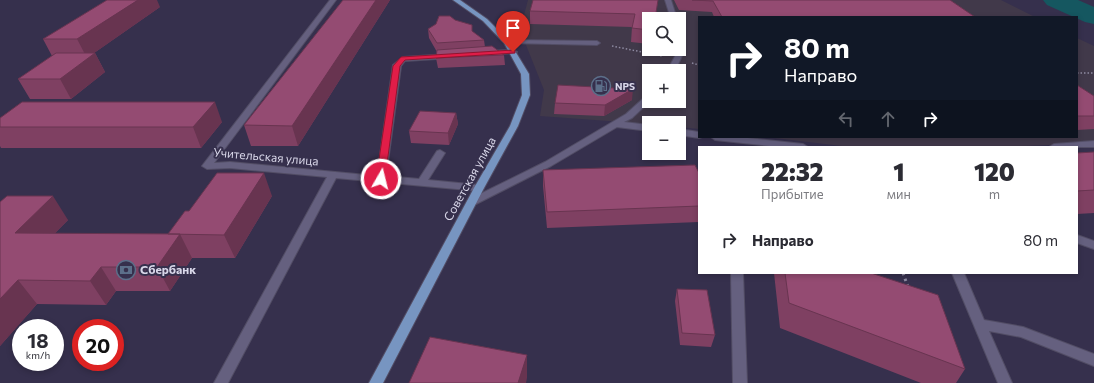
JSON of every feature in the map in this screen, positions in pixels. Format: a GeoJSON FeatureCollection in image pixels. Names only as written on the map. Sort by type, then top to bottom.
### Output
{"type":"FeatureCollection","features":[{"type":"Feature","properties":{"kind":"main road","name":"Советская улица"},"geometry":{"type":"LineString","coordinates":[[376,383],[479,188],[514,126],[526,95],[525,74],[507,42],[485,20],[456,0]]}},
{"type":"Feature","properties":{"kind":"street","name":"Учительская улица"},"geometry":{"type":"LineString","coordinates":[[333,0],[207,166],[230,166],[479,188]]}},
{"type":"Feature","properties":{"kind":"street"},"geometry":{"type":"LineString","coordinates":[[668,0],[672,12]]}},
{"type":"Feature","properties":{"kind":"street"},"geometry":{"type":"LineString","coordinates":[[507,42],[597,43]]}},
{"type":"Feature","properties":{"kind":"street"},"geometry":{"type":"LineString","coordinates":[[482,54],[513,52]]}},
{"type":"Feature","properties":{"kind":"street"},"geometry":{"type":"LineString","coordinates":[[381,179],[396,66],[404,58],[458,55]]}},
{"type":"Feature","properties":{"kind":"street"},"geometry":{"type":"LineString","coordinates":[[674,64],[678,56]]}},
{"type":"Feature","properties":{"kind":"street"},"geometry":{"type":"LineString","coordinates":[[472,202],[548,164],[629,116],[642,104]]}},
{"type":"Feature","properties":{"kind":"street"},"geometry":{"type":"LineString","coordinates":[[615,124],[642,127]]}},
{"type":"Feature","properties":{"kind":"street"},"geometry":{"type":"LineString","coordinates":[[686,133],[698,135]]}},
{"type":"Feature","properties":{"kind":"street"},"geometry":{"type":"LineString","coordinates":[[718,138],[733,143],[786,146]]}},
{"type":"Feature","properties":{"kind":"street"},"geometry":{"type":"LineString","coordinates":[[1067,146],[1094,144]]}},
{"type":"Feature","properties":{"kind":"street"},"geometry":{"type":"LineString","coordinates":[[422,183],[440,152]]}},
{"type":"Feature","properties":{"kind":"street"},"geometry":{"type":"LineString","coordinates":[[221,383],[333,175]]}},
{"type":"Feature","properties":{"kind":"street"},"geometry":{"type":"LineString","coordinates":[[1078,239],[1094,246]]}},
{"type":"Feature","properties":{"kind":"street"},"geometry":{"type":"LineString","coordinates":[[737,274],[740,383]]}},
{"type":"Feature","properties":{"kind":"street"},"geometry":{"type":"LineString","coordinates":[[958,274],[1005,383]]}},
{"type":"Feature","properties":{"kind":"street"},"geometry":{"type":"LineString","coordinates":[[980,324],[1023,332],[1094,360]]}},
{"type":"Feature","properties":{"kind":"path"},"geometry":{"type":"LineString","coordinates":[[597,43],[698,65]]}},
{"type":"Feature","properties":{"kind":"path"},"geometry":{"type":"LineString","coordinates":[[1078,73],[1094,73]]}},
{"type":"Feature","properties":{"kind":"path"},"geometry":{"type":"LineString","coordinates":[[903,274],[910,294]]}},
{"type":"Feature","properties":{"kind":"shaded area"},"geometry":{"type":"Polygon","coordinates":[[[528,0],[1001,0],[1033,16],[698,16],[698,129],[686,128],[686,116],[642,116],[642,123],[540,116],[544,90],[520,30],[528,0]]]}},
{"type":"Feature","properties":{"kind":"shaded area"},"geometry":{"type":"Polygon","coordinates":[[[1078,38],[1094,46],[1094,143],[1026,146],[842,146],[774,138],[1078,138],[1078,38]]]}},
{"type":"Feature","properties":{"kind":"building"},"geometry":{"type":"Polygon","coordinates":[[[107,0],[138,0],[77,39],[43,39],[107,0]]]}},
{"type":"Feature","properties":{"kind":"building"},"geometry":{"type":"Polygon","coordinates":[[[343,0],[376,0],[292,126],[244,125],[343,0]]]}},
{"type":"Feature","properties":{"kind":"building"},"geometry":{"type":"Polygon","coordinates":[[[533,0],[658,0],[656,12],[642,12],[642,29],[632,28],[635,14],[530,11],[533,0]]]}},
{"type":"Feature","properties":{"kind":"building"},"geometry":{"type":"Polygon","coordinates":[[[692,0],[950,0],[974,16],[721,16],[713,1],[692,0]]]}},
{"type":"Feature","properties":{"kind":"building"},"geometry":{"type":"Polygon","coordinates":[[[439,16],[450,16],[455,20],[472,25],[472,31],[484,40],[437,43],[428,29],[436,24],[439,16]]]}},
{"type":"Feature","properties":{"kind":"building"},"geometry":{"type":"Polygon","coordinates":[[[492,46],[504,55],[436,58],[437,50],[492,46]]]}},
{"type":"Feature","properties":{"kind":"building"},"geometry":{"type":"Polygon","coordinates":[[[56,53],[95,53],[60,79],[18,79],[56,53]]]}},
{"type":"Feature","properties":{"kind":"building"},"geometry":{"type":"Polygon","coordinates":[[[558,85],[633,89],[605,105],[555,103],[558,85]]]}},
{"type":"Feature","properties":{"kind":"building"},"geometry":{"type":"Polygon","coordinates":[[[1078,86],[1094,96],[1094,116],[1078,116],[1078,86]]]}},
{"type":"Feature","properties":{"kind":"building"},"geometry":{"type":"Polygon","coordinates":[[[22,102],[215,102],[193,127],[0,127],[0,118],[22,102]]]}},
{"type":"Feature","properties":{"kind":"building"},"geometry":{"type":"Polygon","coordinates":[[[420,111],[456,113],[448,133],[409,131],[420,111]]]}},
{"type":"Feature","properties":{"kind":"building"},"geometry":{"type":"Polygon","coordinates":[[[1094,152],[1094,190],[1078,191],[1078,153],[1094,152]]]}},
{"type":"Feature","properties":{"kind":"building"},"geometry":{"type":"Polygon","coordinates":[[[695,165],[698,171],[698,206],[547,212],[543,170],[695,165]]]}},
{"type":"Feature","properties":{"kind":"building"},"geometry":{"type":"Polygon","coordinates":[[[217,173],[264,173],[224,235],[168,234],[185,211],[189,211],[217,173]]]}},
{"type":"Feature","properties":{"kind":"building"},"geometry":{"type":"Polygon","coordinates":[[[7,196],[53,196],[15,233],[180,234],[157,267],[101,267],[90,281],[18,280],[0,299],[0,202],[7,196]]]}},
{"type":"Feature","properties":{"kind":"building"},"geometry":{"type":"Polygon","coordinates":[[[785,274],[874,274],[938,295],[965,369],[789,303],[785,274]]]}},
{"type":"Feature","properties":{"kind":"building"},"geometry":{"type":"Polygon","coordinates":[[[677,289],[707,290],[715,335],[682,333],[677,289]]]}},
{"type":"Feature","properties":{"kind":"building"},"geometry":{"type":"Polygon","coordinates":[[[430,337],[527,355],[518,383],[409,383],[430,337]]]}},
{"type":"Feature","properties":{"kind":"waterway"},"geometry":{"type":"LineString","coordinates":[[1056,0],[1094,16]]}},
{"type":"Feature","properties":{"kind":"place","name":"NPS"},"geometry":{"type":"Point","coordinates":[601,86]}},
{"type":"Feature","properties":{"kind":"place","name":"Сбербанк"},"geometry":{"type":"Point","coordinates":[126,270]}},
{"type":"Feature","properties":{"kind":"route"},"geometry":{"type":"LineString","coordinates":[[381,179],[396,66],[404,58],[513,52]]}}]}
